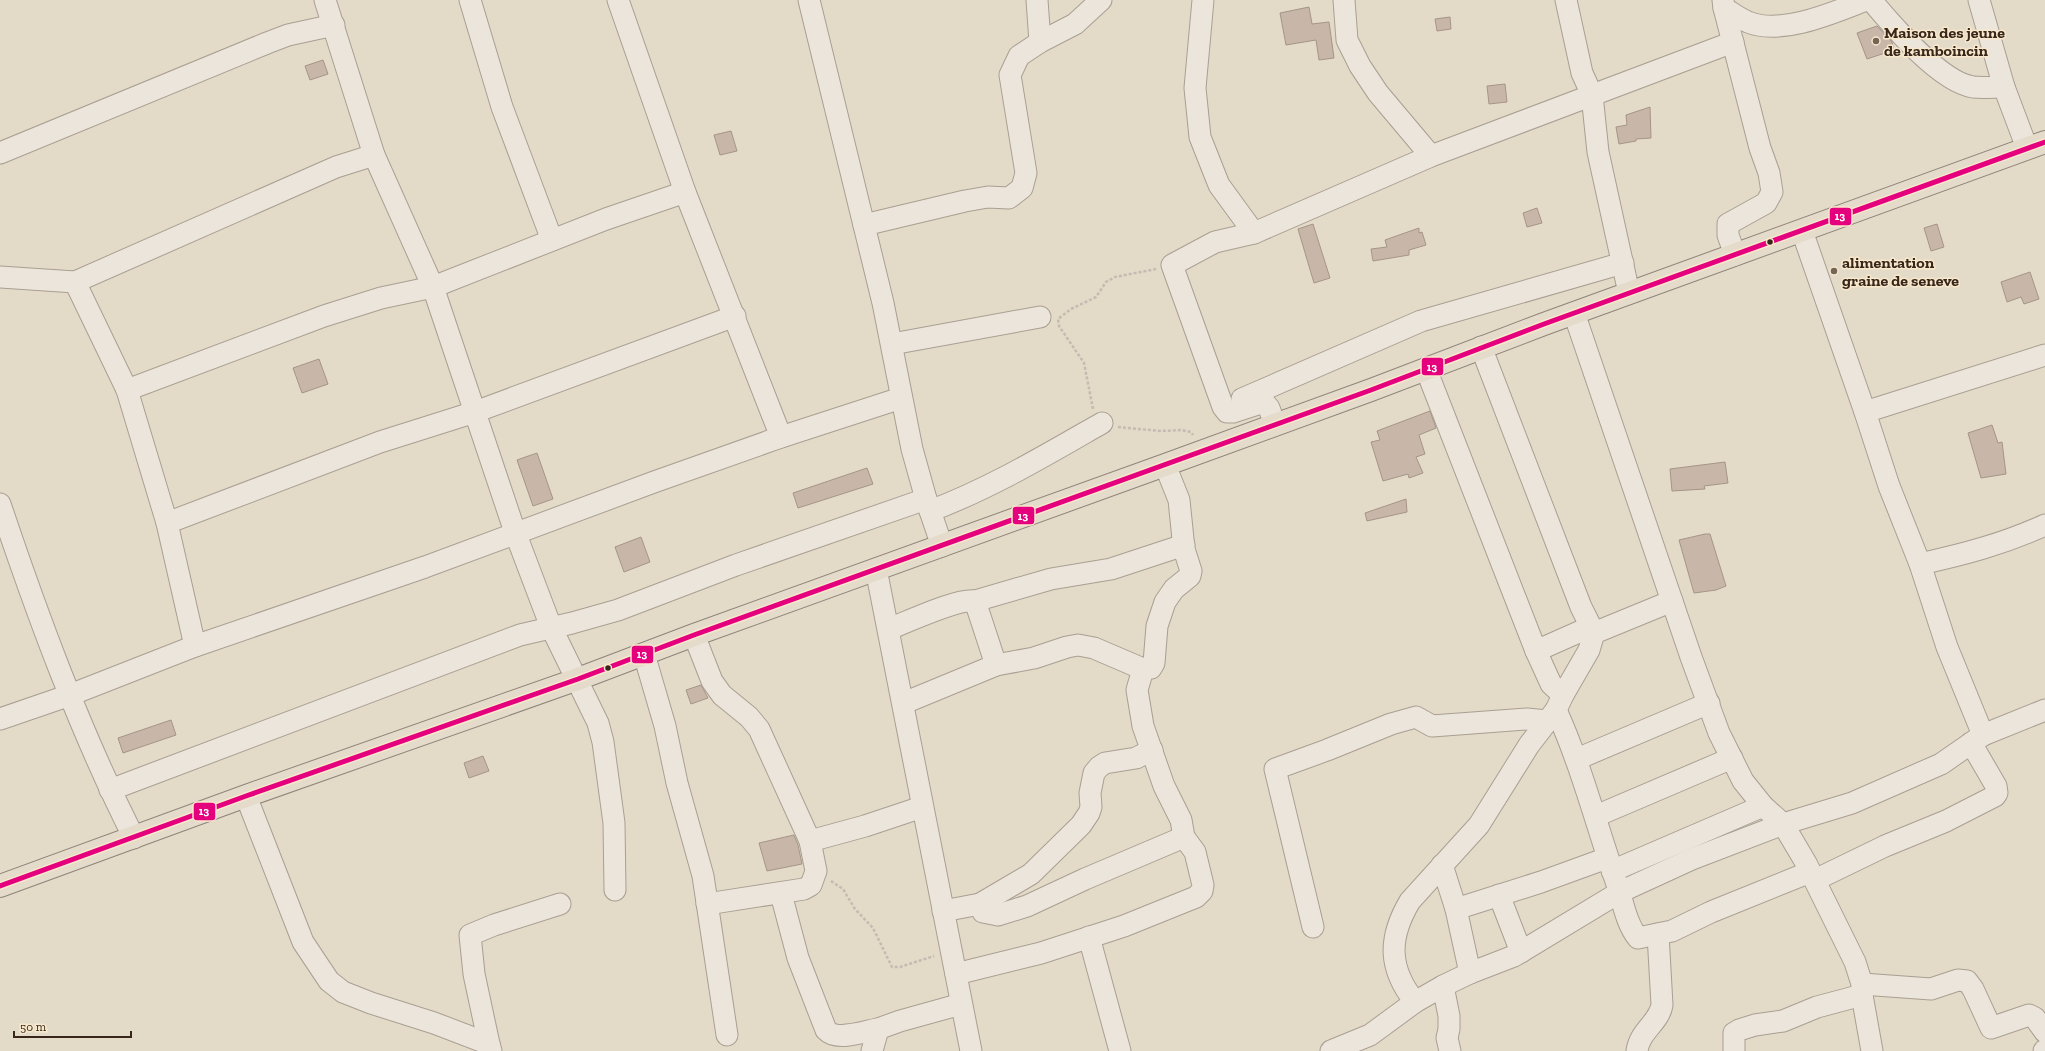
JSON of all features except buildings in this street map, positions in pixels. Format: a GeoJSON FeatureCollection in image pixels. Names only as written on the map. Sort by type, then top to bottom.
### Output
{"type":"FeatureCollection","features":[{"type":"Feature","properties":{"kind":"main road"},"geometry":{"type":"LineString","coordinates":[[0,886],[246,796],[578,679],[694,635],[1275,425],[1481,347],[1802,232],[2036,145]]}},
{"type":"Feature","properties":{"kind":"street"},"geometry":{"type":"LineString","coordinates":[[325,0],[374,155],[433,287],[516,532],[551,627],[578,679],[598,723],[603,742],[614,823],[615,890]]}},
{"type":"Feature","properties":{"kind":"street"},"geometry":{"type":"LineString","coordinates":[[470,0],[502,107],[552,240]]}},
{"type":"Feature","properties":{"kind":"street"},"geometry":{"type":"LineString","coordinates":[[618,0],[685,192],[735,316],[781,437]]}},
{"type":"Feature","properties":{"kind":"street"},"geometry":{"type":"LineString","coordinates":[[809,0],[892,344],[899,376],[901,398],[928,505],[942,546]]}},
{"type":"Feature","properties":{"kind":"street"},"geometry":{"type":"LineString","coordinates":[[1037,0],[1040,42]]}},
{"type":"Feature","properties":{"kind":"street"},"geometry":{"type":"LineString","coordinates":[[864,225],[965,201],[988,197],[1009,198],[1022,188],[1026,173],[1010,75],[1018,56],[1040,42],[1075,24],[1101,0]]}},
{"type":"Feature","properties":{"kind":"street"},"geometry":{"type":"LineString","coordinates":[[1203,0],[1195,88],[1200,137],[1219,185],[1254,232]]}},
{"type":"Feature","properties":{"kind":"street"},"geometry":{"type":"LineString","coordinates":[[1344,0],[1347,40],[1360,66],[1378,93],[1432,156]]}},
{"type":"Feature","properties":{"kind":"street"},"geometry":{"type":"LineString","coordinates":[[1566,0],[1582,73],[1592,95],[1598,152],[1629,293]]}},
{"type":"Feature","properties":{"kind":"street"},"geometry":{"type":"LineString","coordinates":[[1724,4],[1749,23],[1770,26],[1811,20],[1866,0]]}},
{"type":"Feature","properties":{"kind":"street"},"geometry":{"type":"LineString","coordinates":[[1871,0],[1907,41],[1946,74],[1972,87],[2004,87]]}},
{"type":"Feature","properties":{"kind":"street"},"geometry":{"type":"LineString","coordinates":[[1980,0],[2004,87],[2036,145]]}},
{"type":"Feature","properties":{"kind":"street"},"geometry":{"type":"LineString","coordinates":[[1724,4],[1760,148],[1769,173],[1772,192],[1766,203],[1728,224],[1728,235],[1735,255]]}},
{"type":"Feature","properties":{"kind":"street"},"geometry":{"type":"LineString","coordinates":[[0,153],[288,35],[334,26]]}},
{"type":"Feature","properties":{"kind":"street"},"geometry":{"type":"LineString","coordinates":[[1275,425],[1269,408],[1264,402],[1234,412],[1228,412],[1223,407],[1172,264],[1215,242],[1254,232],[1432,156],[1733,42]]}},
{"type":"Feature","properties":{"kind":"street"},"geometry":{"type":"LineString","coordinates":[[0,277],[75,282],[336,167],[374,155]]}},
{"type":"Feature","properties":{"kind":"street"},"geometry":{"type":"LineString","coordinates":[[127,390],[324,316],[381,298],[433,287],[552,240],[685,192]]}},
{"type":"Feature","properties":{"kind":"street"},"geometry":{"type":"LineString","coordinates":[[1426,369],[1536,651],[1551,684],[1555,709],[1577,759],[1610,864],[1637,938],[1672,931],[1711,912],[1812,876],[1946,821],[1995,796],[1997,793],[1996,786],[1977,739],[1920,564],[1889,486],[1865,412],[1802,232]]}},
{"type":"Feature","properties":{"kind":"street"},"geometry":{"type":"LineString","coordinates":[[1223,407],[1421,321],[1622,263]]}},
{"type":"Feature","properties":{"kind":"street"},"geometry":{"type":"LineString","coordinates":[[75,282],[127,390],[167,523],[195,646]]}},
{"type":"Feature","properties":{"kind":"street"},"geometry":{"type":"LineString","coordinates":[[1574,313],[1672,601],[1719,733],[1743,781],[1763,806],[1783,824],[1812,876],[1855,962],[1862,990],[1872,1051]]}},
{"type":"Feature","properties":{"kind":"street"},"geometry":{"type":"LineString","coordinates":[[167,523],[380,442],[476,412],[735,316]]}},
{"type":"Feature","properties":{"kind":"street"},"geometry":{"type":"LineString","coordinates":[[892,344],[1040,316]]}},
{"type":"Feature","properties":{"kind":"street"},"geometry":{"type":"LineString","coordinates":[[1415,1002],[1403,987],[1396,972],[1394,959],[1394,948],[1402,914],[1442,865],[1478,825],[1529,745],[1555,709],[1589,650],[1592,630],[1481,347]]}},
{"type":"Feature","properties":{"kind":"street"},"geometry":{"type":"LineString","coordinates":[[1865,412],[2045,354]]}},
{"type":"Feature","properties":{"kind":"street"},"geometry":{"type":"LineString","coordinates":[[0,719],[70,695],[195,646],[425,567],[516,532],[781,437],[901,398]]}},
{"type":"Feature","properties":{"kind":"street"},"geometry":{"type":"LineString","coordinates":[[110,790],[520,635],[618,610],[736,565],[928,505],[967,498],[1102,423]]}},
{"type":"Feature","properties":{"kind":"street"},"geometry":{"type":"LineString","coordinates":[[904,703],[996,665],[1034,658],[1078,645],[1094,648],[1143,669],[1151,668],[1154,663],[1157,626],[1165,602],[1174,589],[1190,576],[1191,567],[1184,545],[1181,512],[1173,482],[1165,465]]}},
{"type":"Feature","properties":{"kind":"street"},"geometry":{"type":"LineString","coordinates":[[0,504],[70,695],[110,790],[134,838]]}},
{"type":"Feature","properties":{"kind":"street"},"geometry":{"type":"LineString","coordinates":[[1920,564],[1974,552],[2011,540],[2045,525]]}},
{"type":"Feature","properties":{"kind":"street"},"geometry":{"type":"LineString","coordinates":[[889,629],[967,601],[975,601],[1051,579],[1111,569],[1184,545]]}},
{"type":"Feature","properties":{"kind":"street"},"geometry":{"type":"LineString","coordinates":[[876,569],[904,703],[922,807],[971,1051]]}},
{"type":"Feature","properties":{"kind":"street"},"geometry":{"type":"LineString","coordinates":[[975,601],[996,665]]}},
{"type":"Feature","properties":{"kind":"street"},"geometry":{"type":"LineString","coordinates":[[1536,651],[1672,601]]}},
{"type":"Feature","properties":{"kind":"street"},"geometry":{"type":"LineString","coordinates":[[694,635],[712,681],[722,695],[757,725],[810,840],[816,871],[811,885],[804,889],[781,894],[707,904]]}},
{"type":"Feature","properties":{"kind":"street"},"geometry":{"type":"LineString","coordinates":[[644,654],[665,726],[677,783],[699,861],[727,1035]]}},
{"type":"Feature","properties":{"kind":"street"},"geometry":{"type":"LineString","coordinates":[[956,974],[1041,953],[1124,926],[1199,895],[1203,889],[1195,852],[1184,837],[1181,820],[1164,786],[1143,726],[1137,698],[1138,684],[1143,669]]}},
{"type":"Feature","properties":{"kind":"street"},"geometry":{"type":"LineString","coordinates":[[1577,759],[1708,703]]}},
{"type":"Feature","properties":{"kind":"street"},"geometry":{"type":"LineString","coordinates":[[1313,927],[1275,769],[1328,750],[1391,724],[1416,717],[1432,726],[1527,719],[1555,709]]}},
{"type":"Feature","properties":{"kind":"street"},"geometry":{"type":"LineString","coordinates":[[1331,1051],[1370,1035],[1415,1002],[1443,986],[1521,952],[1620,892],[1692,859],[1783,824],[1852,803],[1941,764],[1977,739],[2045,710]]}},
{"type":"Feature","properties":{"kind":"street"},"geometry":{"type":"LineString","coordinates":[[943,911],[980,904],[1031,874],[1081,825],[1091,807],[1091,790],[1094,773],[1099,767],[1105,763],[1136,758],[1152,750]]}},
{"type":"Feature","properties":{"kind":"street"},"geometry":{"type":"LineString","coordinates":[[1596,816],[1732,758]]}},
{"type":"Feature","properties":{"kind":"street"},"geometry":{"type":"LineString","coordinates":[[246,796],[303,942],[329,981],[343,992],[371,1003],[434,1022],[490,1048]]}},
{"type":"Feature","properties":{"kind":"street"},"geometry":{"type":"LineString","coordinates":[[1456,909],[1499,895],[1610,864],[1763,806]]}},
{"type":"Feature","properties":{"kind":"street"},"geometry":{"type":"LineString","coordinates":[[810,840],[865,826],[922,807]]}},
{"type":"Feature","properties":{"kind":"street"},"geometry":{"type":"LineString","coordinates":[[980,904],[983,912],[991,915],[998,915],[1027,906],[1085,879],[1184,837]]}},
{"type":"Feature","properties":{"kind":"street"},"geometry":{"type":"LineString","coordinates":[[1442,865],[1456,909],[1470,973]]}},
{"type":"Feature","properties":{"kind":"street"},"geometry":{"type":"LineString","coordinates":[[781,894],[798,958],[826,1030],[832,1034],[840,1035],[878,1029],[900,1021],[962,1004]]}},
{"type":"Feature","properties":{"kind":"street"},"geometry":{"type":"LineString","coordinates":[[1499,895],[1521,952]]}},
{"type":"Feature","properties":{"kind":"street"},"geometry":{"type":"LineString","coordinates":[[490,1048],[474,974],[470,935],[494,924],[560,904]]}},
{"type":"Feature","properties":{"kind":"street"},"geometry":{"type":"LineString","coordinates":[[1637,1051],[1646,1029],[1660,1013],[1662,1005],[1658,934]]}},
{"type":"Feature","properties":{"kind":"street"},"geometry":{"type":"LineString","coordinates":[[1089,937],[1120,1051]]}},
{"type":"Feature","properties":{"kind":"street"},"geometry":{"type":"LineString","coordinates":[[1734,1051],[1734,1033],[1739,1030],[1755,1025],[1783,1021],[1862,990],[1931,990],[1958,980],[1971,983],[1991,1028],[2030,1015],[2037,1020],[2045,1032]]}},
{"type":"Feature","properties":{"kind":"street"},"geometry":{"type":"LineString","coordinates":[[1443,986],[1449,1029],[1446,1038],[1450,1051]]}},
{"type":"Feature","properties":{"kind":"street"},"geometry":{"type":"LineString","coordinates":[[872,1051],[878,1029]]}},
{"type":"Feature","properties":{"kind":"path"},"geometry":{"type":"LineString","coordinates":[[1172,264],[1152,270],[1115,277],[1106,282],[1096,297],[1071,309],[1058,319],[1059,326],[1084,363],[1093,409],[1096,416],[1102,423],[1160,431],[1181,430],[1191,432],[1200,452]]}},
{"type":"Feature","properties":{"kind":"path"},"geometry":{"type":"LineString","coordinates":[[816,871],[843,889],[855,909],[873,928],[892,967],[900,968],[950,950]]}},
{"type":"Feature","properties":{"kind":"transit line","name":"13"},"geometry":{"type":"LineString","coordinates":[[0,886],[246,796],[578,679],[694,635],[1371,390],[1544,324],[2045,142]]}},
{"type":"Feature","properties":{"kind":"place","name":"Maison des jeune de kamboincin"},"geometry":{"type":"Point","coordinates":[1876,41]}},
{"type":"Feature","properties":{"kind":"place","name":"alimentation graine de seneve"},"geometry":{"type":"Point","coordinates":[1834,271]}}]}
